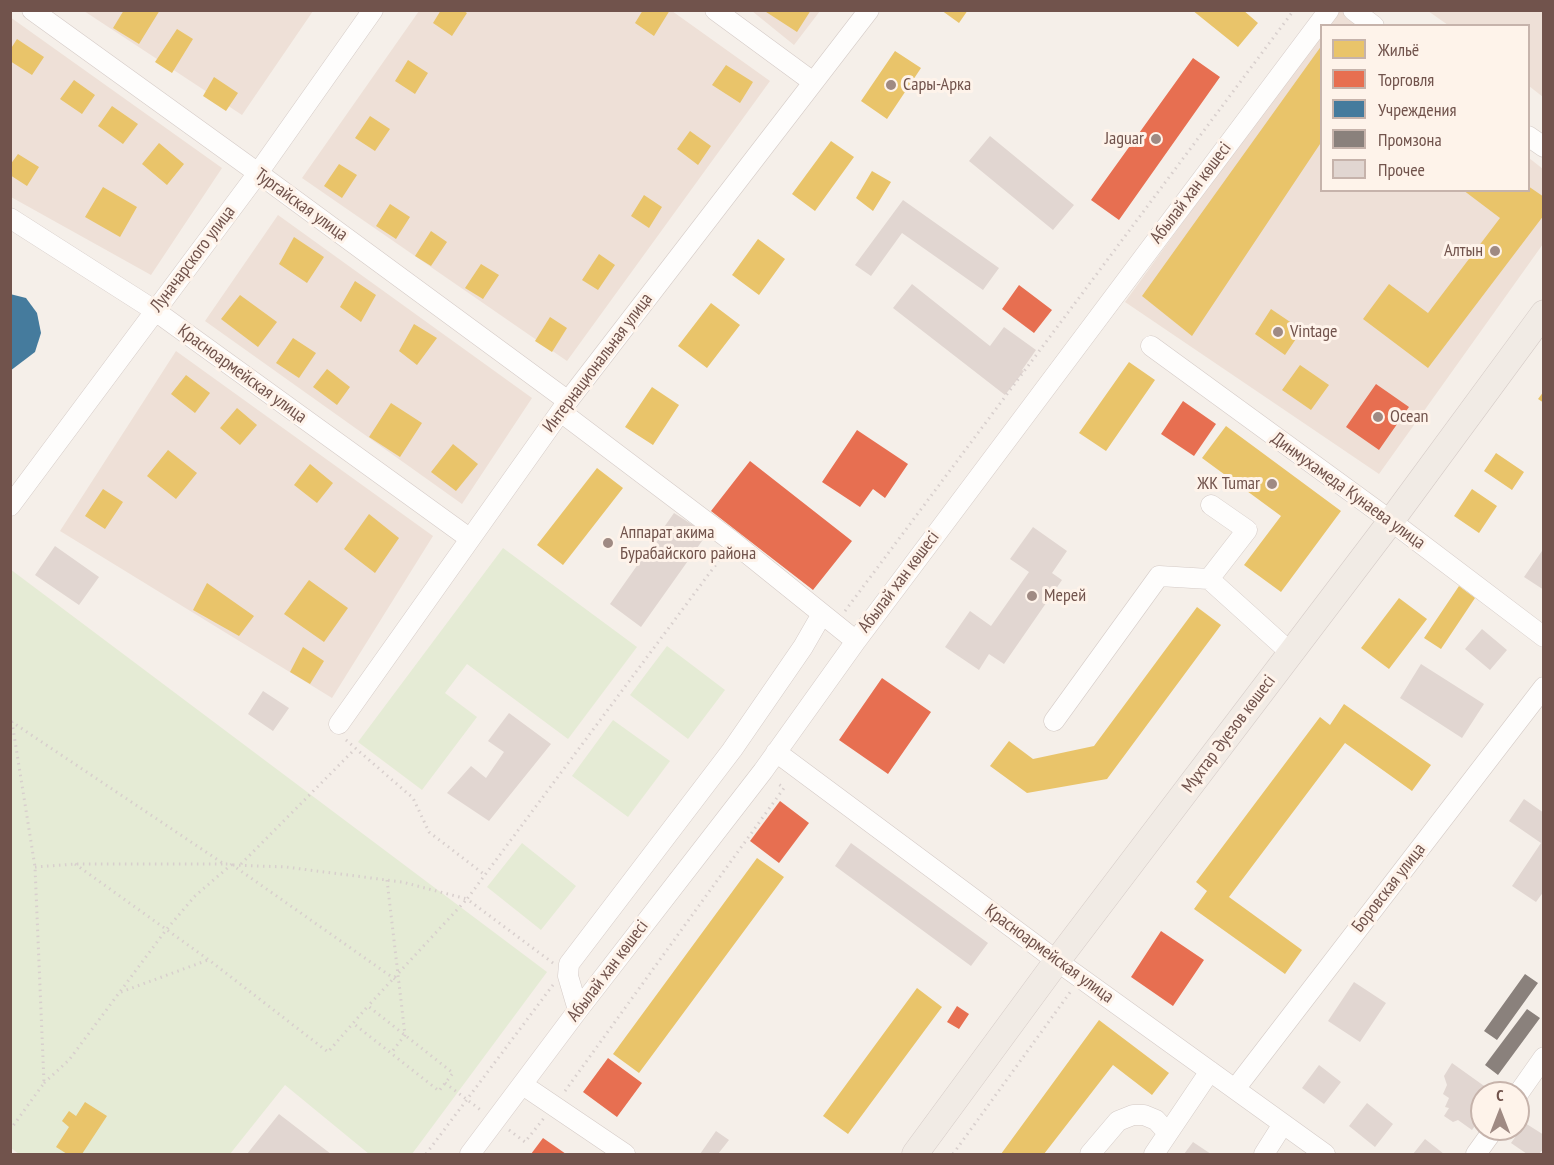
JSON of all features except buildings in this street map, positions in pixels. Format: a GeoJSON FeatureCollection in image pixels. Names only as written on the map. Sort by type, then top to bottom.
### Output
{"type":"FeatureCollection","features":[{"type":"Feature","properties":{"kind":"main road","name":"Мұхтар Әуезов көшесі"},"geometry":{"type":"LineString","coordinates":[[915,1155],[1057,960],[1391,521],[1544,313]]}},
{"type":"Feature","properties":{"kind":"street","name":"Тургайская улица"},"geometry":{"type":"LineString","coordinates":[[32,10],[258,173],[564,407],[856,641]]}},
{"type":"Feature","properties":{"kind":"street","name":"Луначарского улица"},"geometry":{"type":"LineString","coordinates":[[10,506],[258,173],[373,10]]}},
{"type":"Feature","properties":{"kind":"street"},"geometry":{"type":"LineString","coordinates":[[715,10],[813,82]]}},
{"type":"Feature","properties":{"kind":"street","name":"Интернациональная улица"},"geometry":{"type":"LineString","coordinates":[[339,724],[564,407],[869,10]]}},
{"type":"Feature","properties":{"kind":"street","name":"Абылай хан көшесі"},"geometry":{"type":"LineString","coordinates":[[470,1155],[578,1010],[763,771],[856,641],[1329,10]]}},
{"type":"Feature","properties":{"kind":"street"},"geometry":{"type":"LineString","coordinates":[[1353,10],[1371,24]]}},
{"type":"Feature","properties":{"kind":"street"},"geometry":{"type":"LineString","coordinates":[[1530,137],[1544,147]]}},
{"type":"Feature","properties":{"kind":"street","name":"Красноармейская улица"},"geometry":{"type":"LineString","coordinates":[[10,218],[154,310],[469,538]]}},
{"type":"Feature","properties":{"kind":"street","name":"Динмухамеда Кунаева улица"},"geometry":{"type":"LineString","coordinates":[[1151,346],[1391,521],[1544,637]]}},
{"type":"Feature","properties":{"kind":"street"},"geometry":{"type":"LineString","coordinates":[[1209,579],[1247,530],[1211,505]]}},
{"type":"Feature","properties":{"kind":"street"},"geometry":{"type":"LineString","coordinates":[[1054,721],[1159,576],[1209,579],[1291,653]]}},
{"type":"Feature","properties":{"kind":"street"},"geometry":{"type":"LineString","coordinates":[[578,1010],[568,976],[569,964],[732,750],[804,647],[822,614]]}},
{"type":"Feature","properties":{"kind":"street","name":"Боровская улица"},"geometry":{"type":"LineString","coordinates":[[1235,1089],[1544,687]]}},
{"type":"Feature","properties":{"kind":"street","name":"Красноармейская улица"},"geometry":{"type":"LineString","coordinates":[[776,752],[1325,1155]]}},
{"type":"Feature","properties":{"kind":"street"},"geometry":{"type":"LineString","coordinates":[[1527,1081],[1544,1057]]}},
{"type":"Feature","properties":{"kind":"street"},"geometry":{"type":"LineString","coordinates":[[1154,1155],[1210,1071]]}},
{"type":"Feature","properties":{"kind":"street"},"geometry":{"type":"LineString","coordinates":[[523,1084],[625,1155]]}},
{"type":"Feature","properties":{"kind":"street"},"geometry":{"type":"LineString","coordinates":[[1090,1155],[1118,1121],[1133,1115],[1144,1115],[1156,1120],[1168,1133]]}},
{"type":"Feature","properties":{"kind":"street"},"geometry":{"type":"LineString","coordinates":[[1264,1155],[1283,1124]]}},
{"type":"Feature","properties":{"kind":"street"},"geometry":{"type":"LineString","coordinates":[[1476,1155],[1486,1141]]}},
{"type":"Feature","properties":{"kind":"path"},"geometry":{"type":"LineString","coordinates":[[44,1083],[35,867],[12,722],[224,864]]}},
{"type":"Feature","properties":{"kind":"path"},"geometry":{"type":"LineString","coordinates":[[339,724],[340,734],[355,750],[413,798],[429,832],[485,875]]}},
{"type":"Feature","properties":{"kind":"path"},"geometry":{"type":"LineString","coordinates":[[240,865],[355,750]]}},
{"type":"Feature","properties":{"kind":"path"},"geometry":{"type":"LineString","coordinates":[[525,1142],[554,1106],[784,788],[763,771]]}},
{"type":"Feature","properties":{"kind":"path"},"geometry":{"type":"LineString","coordinates":[[35,867],[75,864],[231,864],[286,867],[402,882],[467,899],[328,1052],[208,960],[75,864]]}},
{"type":"Feature","properties":{"kind":"path"},"geometry":{"type":"LineString","coordinates":[[10,1130],[44,1083],[69,1060],[166,930],[195,896],[231,864]]}},
{"type":"Feature","properties":{"kind":"path"},"geometry":{"type":"LineString","coordinates":[[231,864],[399,982]]}},
{"type":"Feature","properties":{"kind":"path"},"geometry":{"type":"LineString","coordinates":[[387,880],[405,1035],[391,1053]]}},
{"type":"Feature","properties":{"kind":"path"},"geometry":{"type":"LineString","coordinates":[[119,993],[208,960]]}},
{"type":"Feature","properties":{"kind":"path"},"geometry":{"type":"LineString","coordinates":[[953,1155],[1081,978]]}},
{"type":"Feature","properties":{"kind":"path"},"geometry":{"type":"LineString","coordinates":[[354,1024],[439,1091],[453,1073],[368,1006]]}},
{"type":"Feature","properties":{"kind":"shaded area"},"geometry":{"type":"Polygon","coordinates":[[[1337,10],[1342,11],[1359,24],[1327,24],[1337,10]]]}},
{"type":"Feature","properties":{"kind":"shaded area"},"geometry":{"type":"Polygon","coordinates":[[[84,11],[313,11],[242,115],[84,11]]]}},
{"type":"Feature","properties":{"kind":"shaded area"},"geometry":{"type":"Polygon","coordinates":[[[419,11],[672,11],[770,81],[567,361],[302,178],[419,11]]]}},
{"type":"Feature","properties":{"kind":"shaded area"},"geometry":{"type":"Polygon","coordinates":[[[752,11],[820,11],[794,45],[752,11]]]}},
{"type":"Feature","properties":{"kind":"shaded area"},"geometry":{"type":"Polygon","coordinates":[[[1428,11],[1543,11],[1543,97],[1530,87],[1530,24],[1447,24],[1428,11]]]}},
{"type":"Feature","properties":{"kind":"shaded area"},"geometry":{"type":"Polygon","coordinates":[[[10,17],[222,168],[151,275],[11,197],[10,17]]]}},
{"type":"Feature","properties":{"kind":"shaded area"},"geometry":{"type":"Polygon","coordinates":[[[1320,33],[1320,192],[1530,192],[1530,159],[1543,169],[1543,244],[1379,474],[1125,302],[1320,33]]]}},
{"type":"Feature","properties":{"kind":"shaded area"},"geometry":{"type":"Polygon","coordinates":[[[278,215],[532,398],[462,504],[205,321],[278,215]]]}},
{"type":"Feature","properties":{"kind":"shaded area"},"geometry":{"type":"Polygon","coordinates":[[[176,351],[433,536],[332,698],[60,531],[176,351]]]}},
{"type":"Feature","properties":{"kind":"green space"},"geometry":{"type":"Polygon","coordinates":[[[503,548],[637,647],[568,739],[467,664],[445,693],[477,717],[422,790],[358,742],[503,548]]]}},
{"type":"Feature","properties":{"kind":"green space"},"geometry":{"type":"Polygon","coordinates":[[[10,569],[547,972],[412,1154],[369,1154],[285,1085],[230,1154],[19,1154],[11,1148],[10,569]]]}},
{"type":"Feature","properties":{"kind":"green space"},"geometry":{"type":"Polygon","coordinates":[[[667,646],[725,690],[688,739],[630,695],[667,646]]]}},
{"type":"Feature","properties":{"kind":"green space"},"geometry":{"type":"Polygon","coordinates":[[[613,720],[670,761],[628,817],[572,776],[613,720]]]}},
{"type":"Feature","properties":{"kind":"green space"},"geometry":{"type":"Polygon","coordinates":[[[522,843],[576,886],[541,930],[487,887],[522,843]]]}},
{"type":"Feature","properties":{"kind":"place","name":"Сары-Арка"},"geometry":{"type":"Point","coordinates":[891,85]}},
{"type":"Feature","properties":{"kind":"place","name":"Jaguar"},"geometry":{"type":"Point","coordinates":[1156,139]}},
{"type":"Feature","properties":{"kind":"place","name":"Алтын"},"geometry":{"type":"Point","coordinates":[1495,251]}},
{"type":"Feature","properties":{"kind":"place","name":"Vintage"},"geometry":{"type":"Point","coordinates":[1278,332]}},
{"type":"Feature","properties":{"kind":"place","name":"Ocean"},"geometry":{"type":"Point","coordinates":[1378,417]}},
{"type":"Feature","properties":{"kind":"place","name":"ЖК Tumar"},"geometry":{"type":"Point","coordinates":[1272,484]}},
{"type":"Feature","properties":{"kind":"place","name":"Аппарат акима Бурабайского района"},"geometry":{"type":"Point","coordinates":[608,543]}},
{"type":"Feature","properties":{"kind":"place","name":"Мерей"},"geometry":{"type":"Point","coordinates":[1032,596]}}]}
